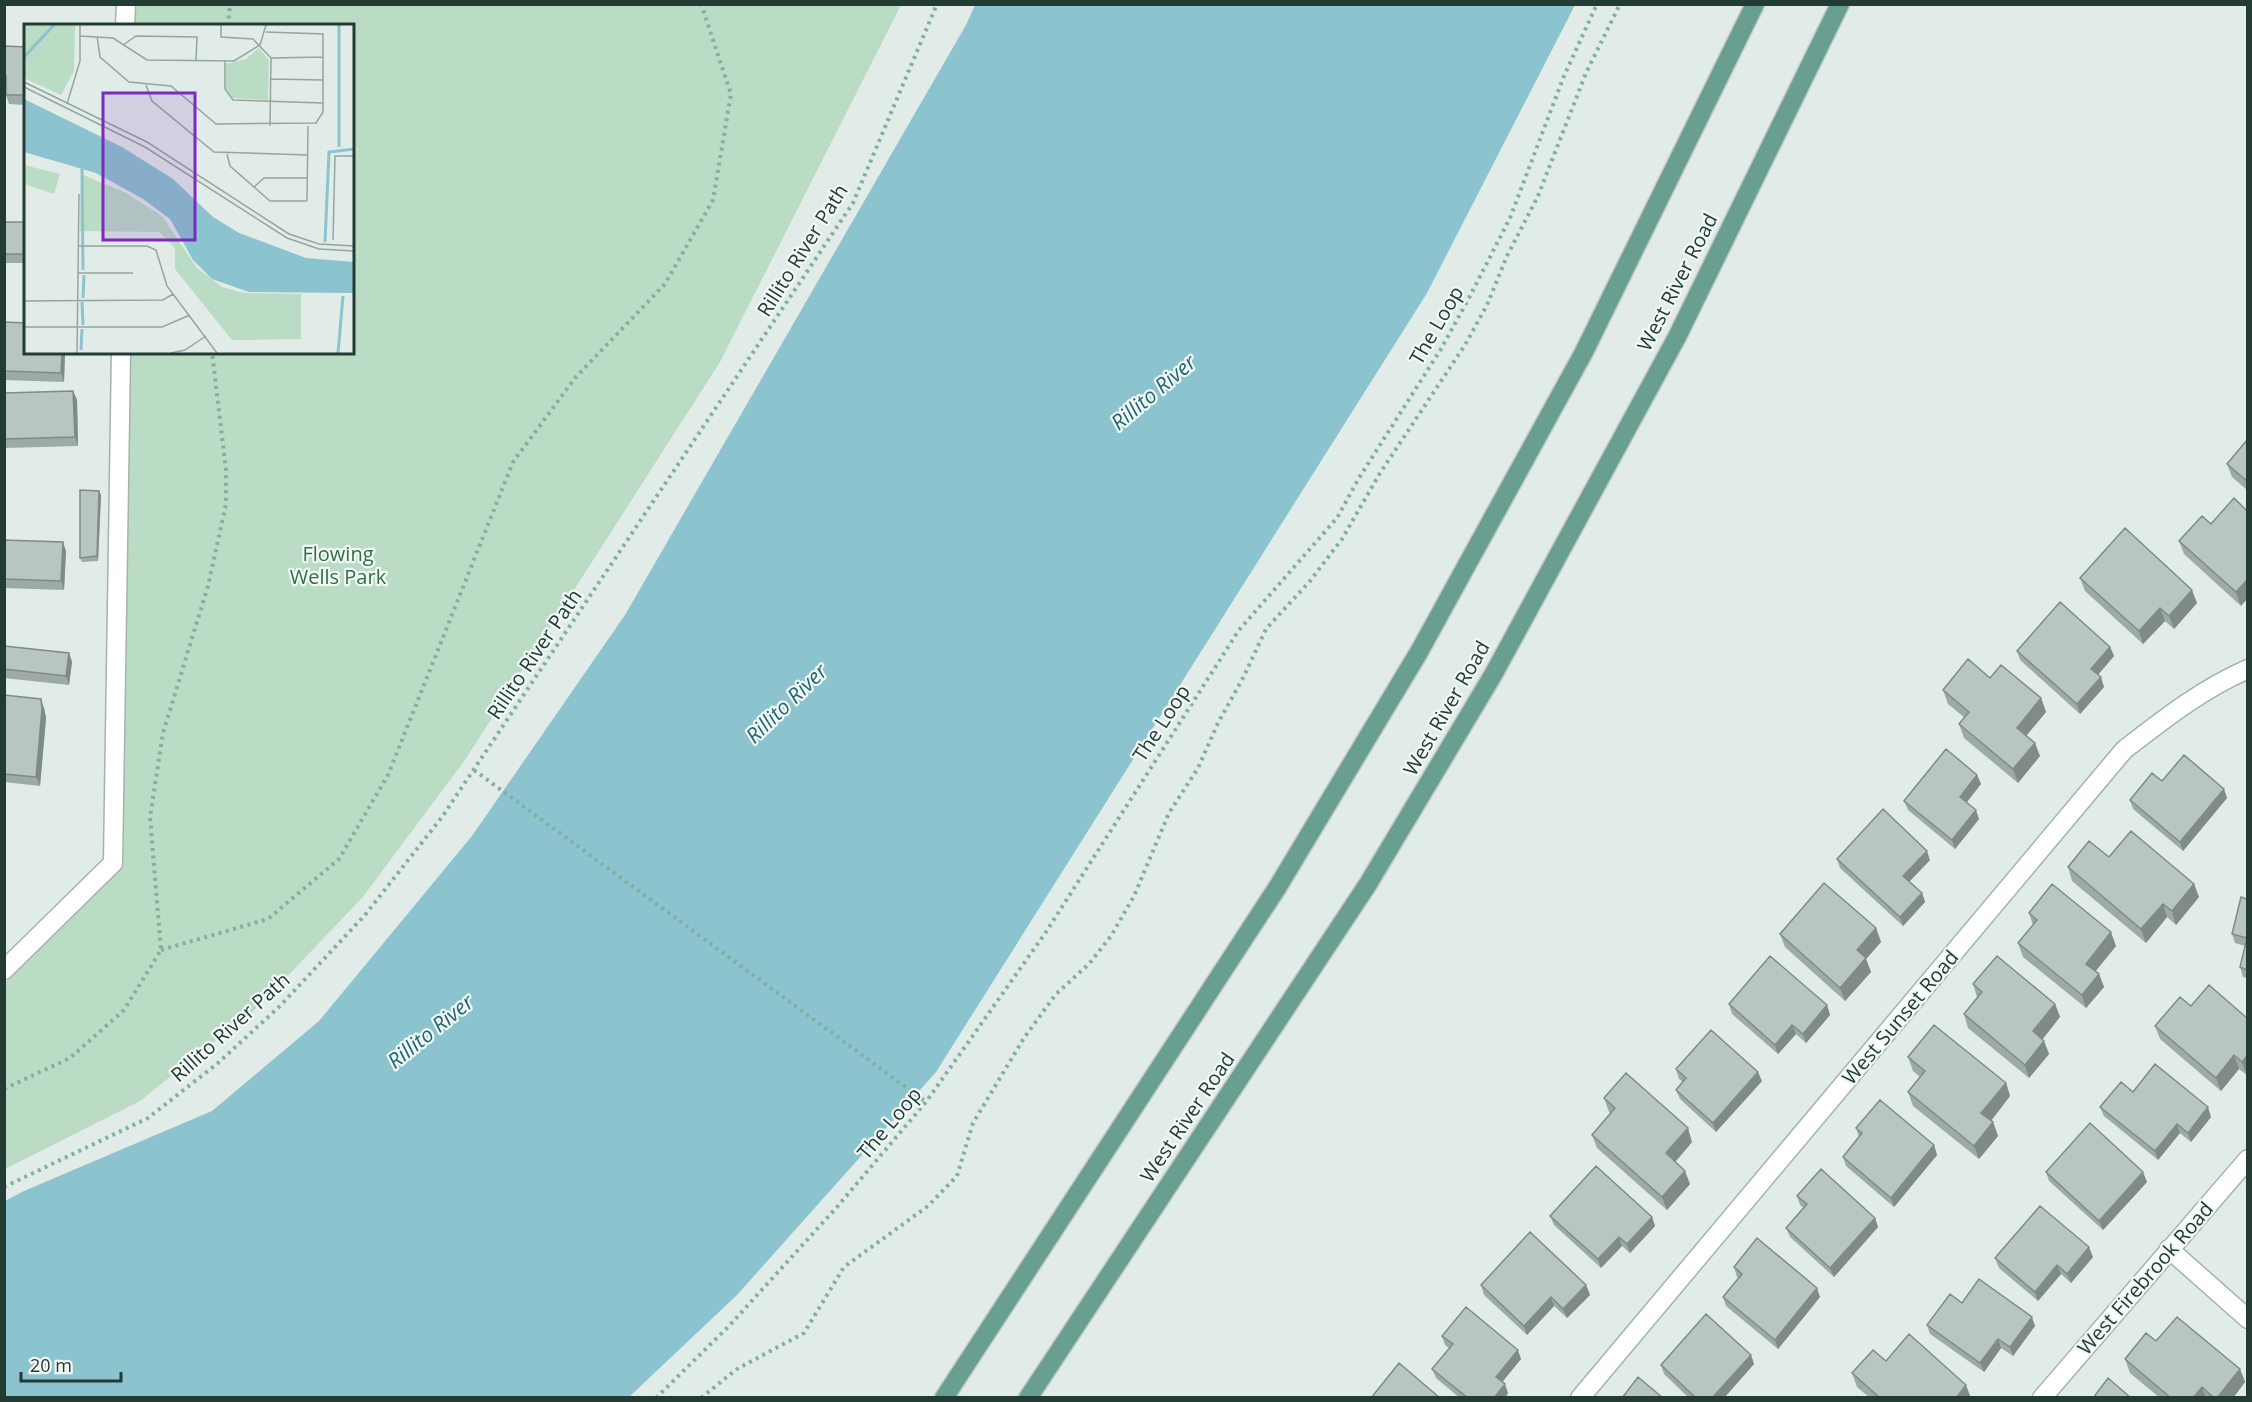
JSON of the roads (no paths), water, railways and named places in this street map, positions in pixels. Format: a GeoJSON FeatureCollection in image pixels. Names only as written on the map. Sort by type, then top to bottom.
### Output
{"type":"FeatureCollection","features":[{"type":"Feature","properties":{"kind":"main road"},"geometry":{"type":"LineString","coordinates":[[944,1398],[1277,888],[1419,652],[1584,352],[1755,4]]}},
{"type":"Feature","properties":{"kind":"main road","name":"West River Road"},"geometry":{"type":"LineString","coordinates":[[1028,1398],[1368,884],[1493,675],[1677,337],[1840,4]]}},
{"type":"Feature","properties":{"kind":"street"},"geometry":{"type":"LineString","coordinates":[[125,24],[126,4]]}},
{"type":"Feature","properties":{"kind":"street"},"geometry":{"type":"LineString","coordinates":[[4,970],[113,863],[121,354]]}},
{"type":"Feature","properties":{"kind":"street","name":"West Sunset Road"},"geometry":{"type":"LineString","coordinates":[[1580,1398],[2124,750],[2176,710],[2224,679],[2247,669]]}},
{"type":"Feature","properties":{"kind":"street","name":"West Firebrook Road"},"geometry":{"type":"LineString","coordinates":[[2042,1398],[2247,1159]]}},
{"type":"Feature","properties":{"kind":"street"},"geometry":{"type":"LineString","coordinates":[[2169,1250],[2247,1319]]}},
{"type":"Feature","properties":{"kind":"water","name":"Rillito River"},"geometry":{"type":"Polygon","coordinates":[[[975,5],[1575,5],[1427,293],[936,1072],[737,1295],[629,1397],[5,1397],[5,1201],[212,1111],[319,1021],[472,836],[625,615],[966,25],[975,5]]]}},
{"type":"Feature","properties":{"kind":"park label","name":"Flowing Wells Park"},"geometry":{"type":"Point","coordinates":[338,564]}}]}
